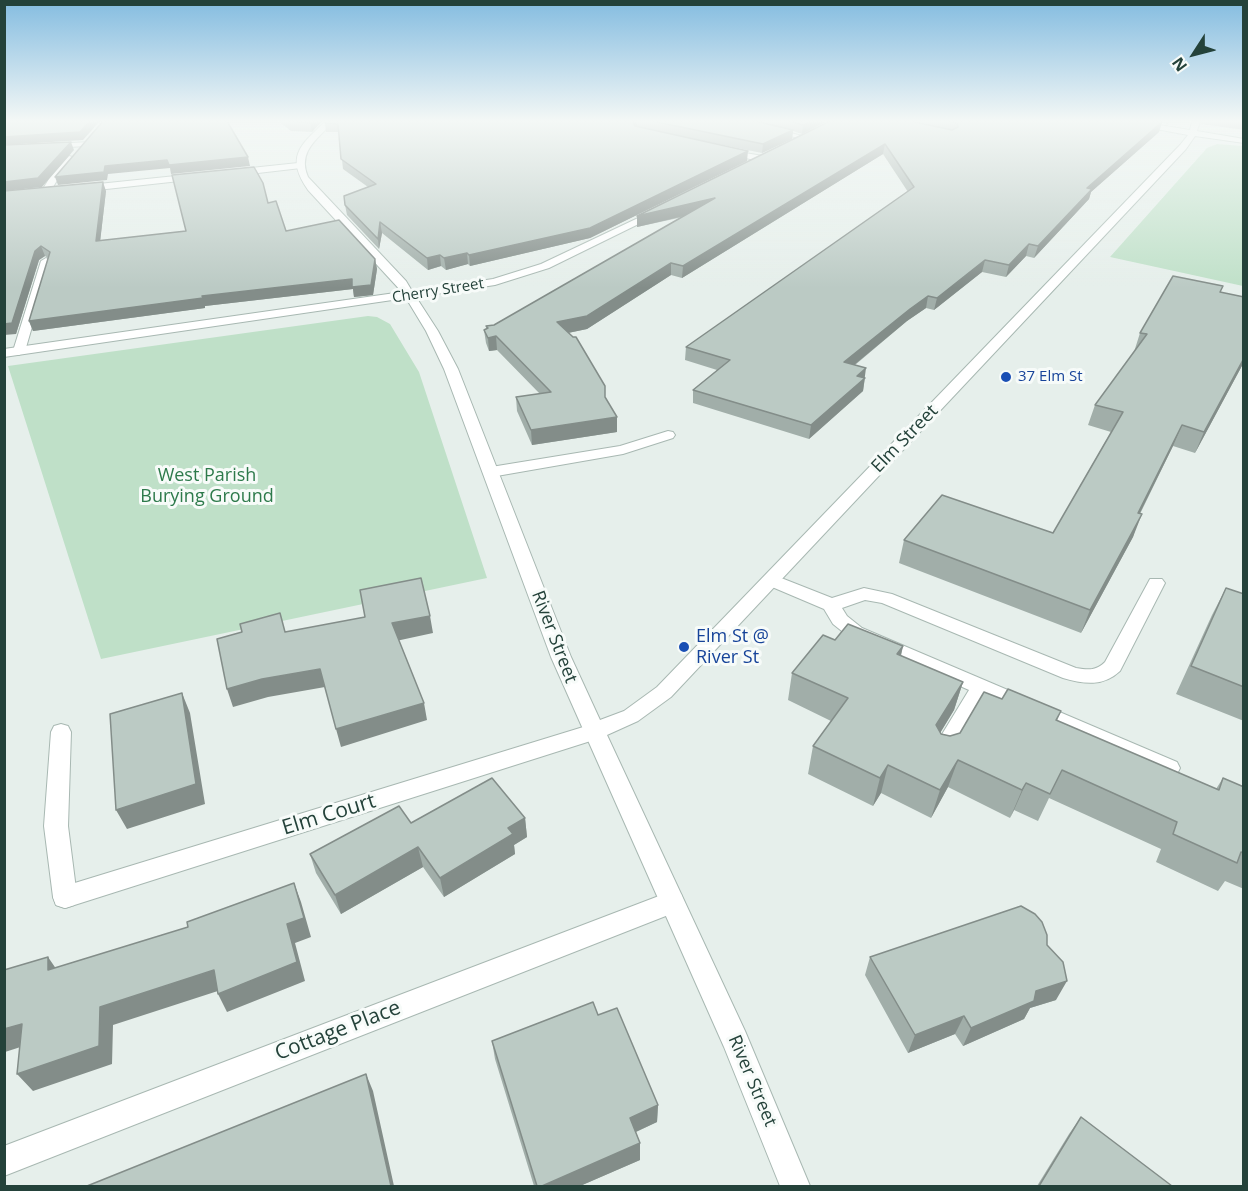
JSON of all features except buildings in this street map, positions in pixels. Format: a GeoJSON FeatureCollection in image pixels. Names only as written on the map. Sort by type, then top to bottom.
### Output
{"type":"FeatureCollection","features":[{"type":"Feature","properties":{"kind":"street"},"geometry":{"type":"LineString","coordinates":[[46,192],[56,177]]}},
{"type":"Feature","properties":{"kind":"street"},"geometry":{"type":"LineString","coordinates":[[69,190],[200,177]]}},
{"type":"Feature","properties":{"kind":"street","name":"River Street"},"geometry":{"type":"LineString","coordinates":[[304,177],[311,188],[399,279],[411,295],[451,369],[561,657],[757,1091],[795,1186]]}},
{"type":"Feature","properties":{"kind":"street","name":"Elm Street"},"geometry":{"type":"LineString","coordinates":[[593,732],[631,716],[664,693],[1156,177]]}},
{"type":"Feature","properties":{"kind":"street"},"geometry":{"type":"LineString","coordinates":[[36,193],[58,191]]}},
{"type":"Feature","properties":{"kind":"street","name":"Cherry Street"},"geometry":{"type":"LineString","coordinates":[[4,353],[488,283],[534,270],[573,254],[668,207]]}},
{"type":"Feature","properties":{"kind":"street"},"geometry":{"type":"LineString","coordinates":[[19,351],[46,261]]}},
{"type":"Feature","properties":{"kind":"street"},"geometry":{"type":"LineString","coordinates":[[490,472],[623,450],[668,435]]}},
{"type":"Feature","properties":{"kind":"street"},"geometry":{"type":"LineString","coordinates":[[771,580],[831,604],[864,594],[886,598],[1070,673],[1092,677],[1102,676],[1113,666],[1156,583]]}},
{"type":"Feature","properties":{"kind":"street"},"geometry":{"type":"LineString","coordinates":[[831,604],[840,620],[855,632],[1169,768]]}},
{"type":"Feature","properties":{"kind":"street"},"geometry":{"type":"LineString","coordinates":[[941,754],[981,687]]}},
{"type":"Feature","properties":{"kind":"street","name":"Elm Court"},"geometry":{"type":"LineString","coordinates":[[60,732],[56,836],[65,897],[593,732]]}},
{"type":"Feature","properties":{"kind":"street","name":"Cottage Place"},"geometry":{"type":"LineString","coordinates":[[4,1161],[672,902]]}},
{"type":"Feature","properties":{"kind":"green space"},"geometry":{"type":"Polygon","coordinates":[[[1182,177],[1243,177],[1243,286],[1110,257],[1182,177]]]}},
{"type":"Feature","properties":{"kind":"green space","name":"West Parish Burying Ground"},"geometry":{"type":"Polygon","coordinates":[[[368,316],[377,317],[390,324],[419,372],[487,578],[101,659],[8,366],[368,316]]]}},
{"type":"Feature","properties":{"kind":"place","name":"37 Elm St"},"geometry":{"type":"Point","coordinates":[1006,377]}},
{"type":"Feature","properties":{"kind":"place","name":"Elm St @ River St"},"geometry":{"type":"Point","coordinates":[684,647]}}]}
